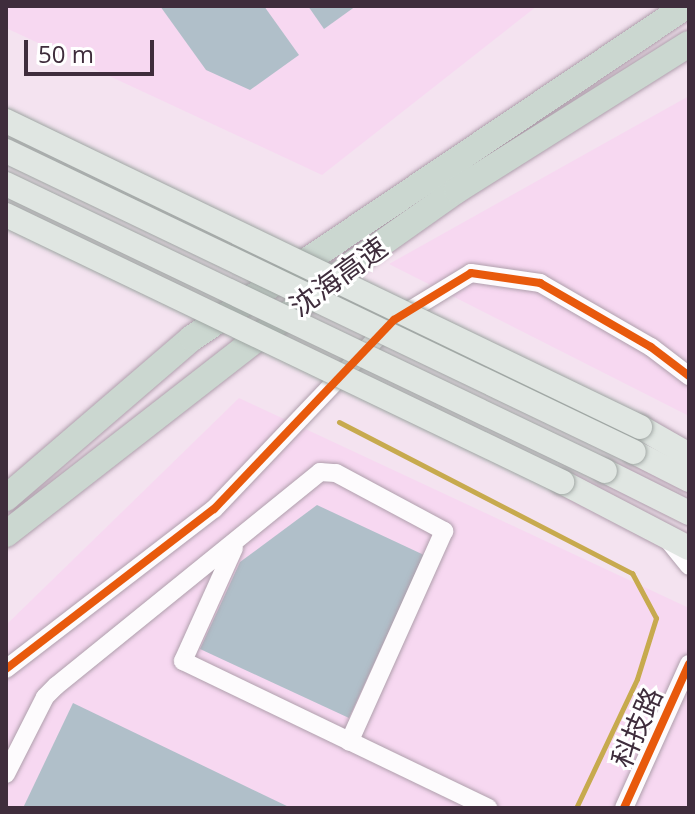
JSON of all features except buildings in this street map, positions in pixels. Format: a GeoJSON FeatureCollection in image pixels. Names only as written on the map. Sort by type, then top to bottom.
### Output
{"type":"FeatureCollection","features":[{"type":"Feature","properties":{"kind":"highway","name":"沈海高速"},"geometry":{"type":"LineString","coordinates":[[6,498],[192,338],[686,6]]}},
{"type":"Feature","properties":{"kind":"highway","name":"沈海高速"},"geometry":{"type":"LineString","coordinates":[[6,534],[366,254],[457,190],[689,44]]}},
{"type":"Feature","properties":{"kind":"highway"},"geometry":{"type":"LineString","coordinates":[[6,487],[61,451]]}},
{"type":"Feature","properties":{"kind":"main road"},"geometry":{"type":"LineString","coordinates":[[6,121],[689,452]]}},
{"type":"Feature","properties":{"kind":"main road"},"geometry":{"type":"LineString","coordinates":[[6,151],[689,480]]}},
{"type":"Feature","properties":{"kind":"main road"},"geometry":{"type":"LineString","coordinates":[[6,184],[689,513]]}},
{"type":"Feature","properties":{"kind":"main road"},"geometry":{"type":"LineString","coordinates":[[6,215],[677,535],[689,548]]}},
{"type":"Feature","properties":{"kind":"street"},"geometry":{"type":"LineString","coordinates":[[6,669],[214,509],[394,320],[471,273],[540,283],[651,347],[689,376]]}},
{"type":"Feature","properties":{"kind":"street"},"geometry":{"type":"LineString","coordinates":[[6,774],[50,691],[320,472],[336,473],[444,531],[349,742]]}},
{"type":"Feature","properties":{"kind":"street"},"geometry":{"type":"LineString","coordinates":[[677,535],[689,566]]}},
{"type":"Feature","properties":{"kind":"street"},"geometry":{"type":"LineString","coordinates":[[237,542],[183,661],[488,808]]}},
{"type":"Feature","properties":{"kind":"street","name":"科技路"},"geometry":{"type":"LineString","coordinates":[[624,808],[689,664]]}},
{"type":"Feature","properties":{"kind":"shaded area"},"geometry":{"type":"Polygon","coordinates":[[[6,6],[537,6],[322,175],[6,28],[6,6]]]}},
{"type":"Feature","properties":{"kind":"shaded area"},"geometry":{"type":"Polygon","coordinates":[[[689,96],[689,416],[389,264],[689,96]]]}},
{"type":"Feature","properties":{"kind":"shaded area"},"geometry":{"type":"Polygon","coordinates":[[[239,398],[689,608],[689,808],[6,808],[6,625],[239,398]]]}},
{"type":"Feature","properties":{"kind":"waterway"},"geometry":{"type":"LineString","coordinates":[[339,422],[632,573],[656,618],[637,679],[576,808]]}},
{"type":"Feature","properties":{"kind":"cycle path"},"geometry":{"type":"LineString","coordinates":[[6,669],[214,509],[394,320],[471,273],[540,283],[651,347],[689,376]]}},
{"type":"Feature","properties":{"kind":"cycle path"},"geometry":{"type":"LineString","coordinates":[[624,808],[689,664]]}}]}
